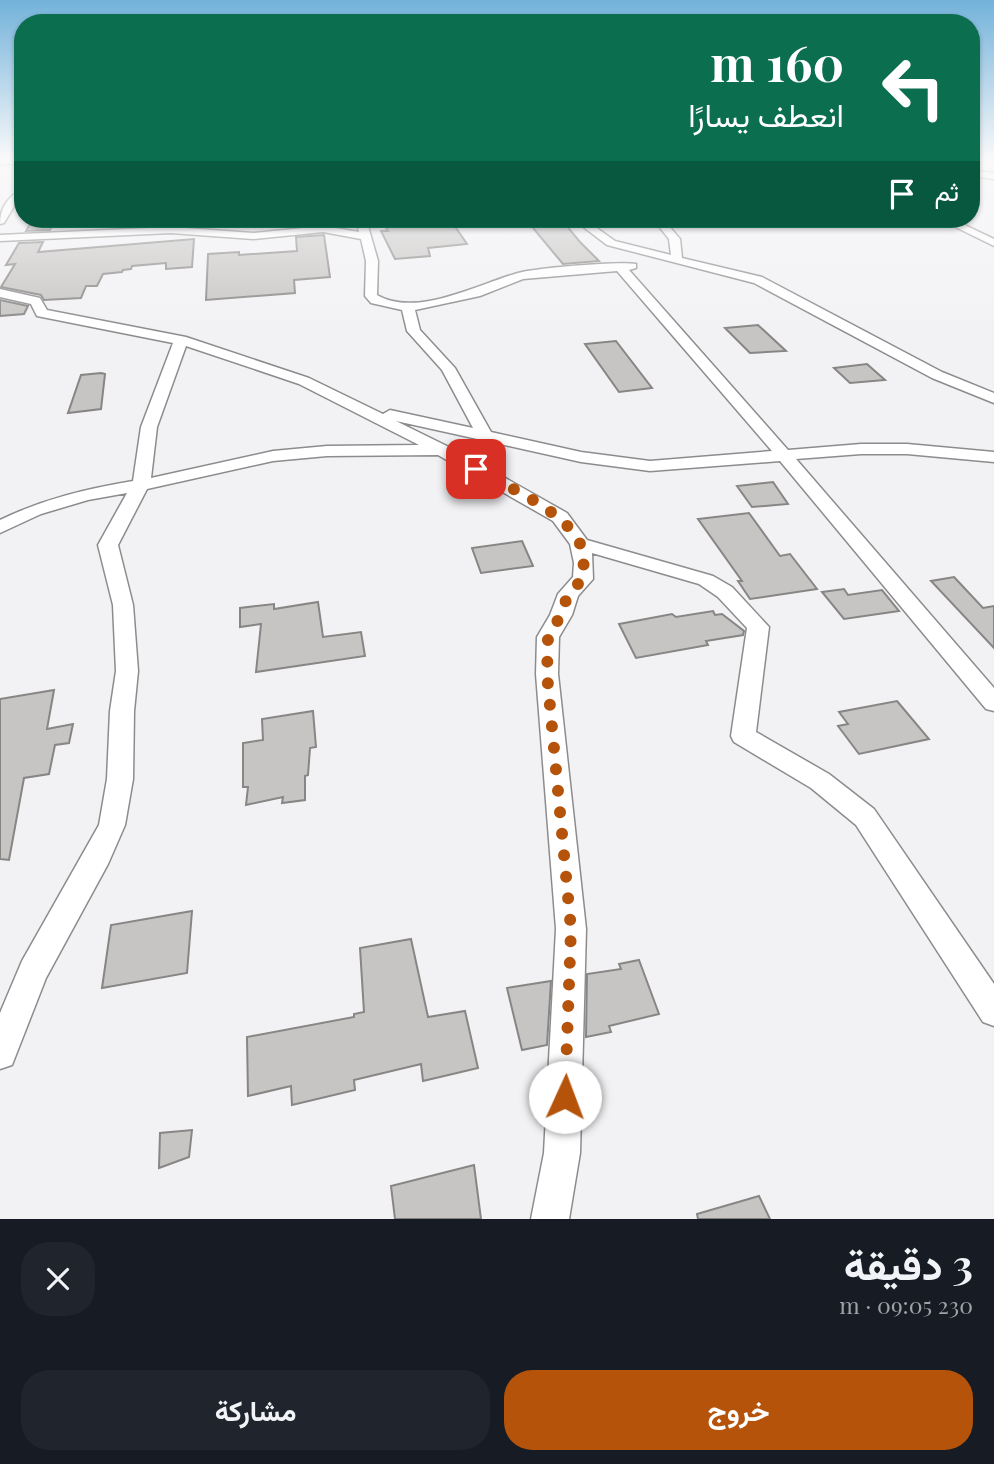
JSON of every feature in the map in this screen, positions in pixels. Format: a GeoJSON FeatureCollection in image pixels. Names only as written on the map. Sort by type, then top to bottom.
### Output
{"type":"FeatureCollection","features":[{"type":"Feature","properties":{"kind":"street"},"geometry":{"type":"LineString","coordinates":[[362,228],[372,261],[371,296],[375,300],[408,308],[476,293],[521,275],[684,262]]}},
{"type":"Feature","properties":{"kind":"street"},"geometry":{"type":"LineString","coordinates":[[590,228],[611,243],[758,280],[937,375],[994,398]]}},
{"type":"Feature","properties":{"kind":"street"},"geometry":{"type":"LineString","coordinates":[[665,228],[674,239],[684,262]]}},
{"type":"Feature","properties":{"kind":"street"},"geometry":{"type":"LineString","coordinates":[[963,228],[994,243]]}},
{"type":"Feature","properties":{"kind":"street"},"geometry":{"type":"LineString","coordinates":[[0,238],[171,230],[253,232],[323,229],[363,236]]}},
{"type":"Feature","properties":{"kind":"street"},"geometry":{"type":"LineString","coordinates":[[619,266],[783,454],[994,704]]}},
{"type":"Feature","properties":{"kind":"street"},"geometry":{"type":"LineString","coordinates":[[0,292],[36,301],[42,313],[181,340],[304,381],[442,450],[560,517],[580,544],[584,563],[583,579],[568,594],[561,615],[548,637],[547,674],[571,929],[562,1153],[550,1219]]}},
{"type":"Feature","properties":{"kind":"street"},"geometry":{"type":"LineString","coordinates":[[408,308],[414,331],[448,368],[486,438]]}},
{"type":"Feature","properties":{"kind":"street"},"geometry":{"type":"LineString","coordinates":[[0,1053],[33,971],[98,856],[112,825],[120,779],[122,711],[127,671],[123,605],[108,545],[141,485],[149,427],[181,340]]}},
{"type":"Feature","properties":{"kind":"street"},"geometry":{"type":"LineString","coordinates":[[355,407],[486,438],[615,463],[650,466],[861,449],[907,449],[994,457]]}},
{"type":"Feature","properties":{"kind":"street"},"geometry":{"type":"LineString","coordinates":[[0,527],[35,510],[85,495],[273,456],[327,451],[442,450]]}},
{"type":"Feature","properties":{"kind":"street"},"geometry":{"type":"LineString","coordinates":[[580,544],[706,580],[725,592],[758,627],[743,736],[820,781],[864,817],[994,1012]]}},
{"type":"Feature","properties":{"kind":"building"},"geometry":{"type":"Polygon","coordinates":[[[28,228],[51,228],[50,230],[26,231],[28,228]]]}},
{"type":"Feature","properties":{"kind":"building"},"geometry":{"type":"Polygon","coordinates":[[[386,228],[456,228],[467,244],[428,248],[430,256],[395,259],[381,231],[388,231],[386,228]]]}},
{"type":"Feature","properties":{"kind":"building"},"geometry":{"type":"Polygon","coordinates":[[[533,228],[568,228],[599,261],[563,264],[533,228]]]}},
{"type":"Feature","properties":{"kind":"building"},"geometry":{"type":"Polygon","coordinates":[[[324,235],[330,277],[294,280],[295,293],[206,300],[208,254],[297,251],[296,237],[324,235]]]}},
{"type":"Feature","properties":{"kind":"building"},"geometry":{"type":"Polygon","coordinates":[[[194,239],[192,267],[166,269],[166,263],[132,266],[122,272],[103,274],[97,286],[86,286],[81,298],[44,300],[41,295],[1,287],[15,264],[6,265],[19,243],[43,242],[38,252],[194,239]]]}},
{"type":"Feature","properties":{"kind":"building"},"geometry":{"type":"Polygon","coordinates":[[[0,300],[28,306],[24,314],[0,316],[0,300]]]}},
{"type":"Feature","properties":{"kind":"building"},"geometry":{"type":"Polygon","coordinates":[[[758,325],[786,351],[750,353],[725,328],[758,325]]]}},
{"type":"Feature","properties":{"kind":"building"},"geometry":{"type":"Polygon","coordinates":[[[616,341],[652,388],[619,392],[585,344],[616,341]]]}},
{"type":"Feature","properties":{"kind":"building"},"geometry":{"type":"Polygon","coordinates":[[[867,364],[885,380],[850,383],[834,368],[867,364]]]}},
{"type":"Feature","properties":{"kind":"building"},"geometry":{"type":"Polygon","coordinates":[[[105,374],[101,409],[68,413],[81,375],[105,374]]]}},
{"type":"Feature","properties":{"kind":"building"},"geometry":{"type":"Polygon","coordinates":[[[773,482],[788,504],[752,507],[737,486],[773,482]]]}},
{"type":"Feature","properties":{"kind":"building"},"geometry":{"type":"Polygon","coordinates":[[[749,513],[780,556],[790,554],[817,589],[750,599],[738,581],[742,581],[698,519],[749,513]]]}},
{"type":"Feature","properties":{"kind":"building"},"geometry":{"type":"Polygon","coordinates":[[[522,541],[533,566],[481,573],[472,548],[522,541]]]}},
{"type":"Feature","properties":{"kind":"building"},"geometry":{"type":"Polygon","coordinates":[[[954,577],[983,608],[994,606],[994,648],[931,581],[954,577]]]}},
{"type":"Feature","properties":{"kind":"building"},"geometry":{"type":"Polygon","coordinates":[[[844,589],[848,595],[882,590],[899,611],[844,619],[822,592],[844,589]]]}},
{"type":"Feature","properties":{"kind":"building"},"geometry":{"type":"Polygon","coordinates":[[[318,602],[323,637],[361,632],[365,656],[256,672],[261,624],[240,627],[240,608],[274,604],[274,609],[318,602]]]}},
{"type":"Feature","properties":{"kind":"building"},"geometry":{"type":"Polygon","coordinates":[[[713,611],[715,615],[722,614],[744,631],[743,635],[706,641],[708,645],[636,658],[619,624],[672,614],[676,617],[713,611]]]}},
{"type":"Feature","properties":{"kind":"building"},"geometry":{"type":"Polygon","coordinates":[[[54,690],[47,729],[73,724],[69,743],[55,745],[49,774],[24,778],[9,860],[0,859],[0,699],[54,690]]]}},
{"type":"Feature","properties":{"kind":"building"},"geometry":{"type":"Polygon","coordinates":[[[897,701],[929,739],[859,754],[838,726],[848,724],[839,712],[897,701]]]}},
{"type":"Feature","properties":{"kind":"building"},"geometry":{"type":"Polygon","coordinates":[[[313,711],[316,747],[310,748],[308,775],[305,776],[305,800],[282,803],[283,797],[246,805],[248,787],[243,787],[243,743],[263,740],[262,719],[313,711]]]}},
{"type":"Feature","properties":{"kind":"building"},"geometry":{"type":"Polygon","coordinates":[[[192,911],[187,973],[102,988],[111,925],[192,911]]]}},
{"type":"Feature","properties":{"kind":"building"},"geometry":{"type":"Polygon","coordinates":[[[411,939],[428,1017],[465,1011],[478,1068],[423,1081],[421,1064],[354,1080],[355,1090],[292,1105],[291,1086],[248,1096],[247,1037],[354,1017],[354,1014],[364,1012],[360,948],[411,939]]]}},
{"type":"Feature","properties":{"kind":"building"},"geometry":{"type":"Polygon","coordinates":[[[639,960],[659,1014],[609,1026],[611,1032],[586,1037],[587,974],[621,969],[619,964],[639,960]]]}},
{"type":"Feature","properties":{"kind":"building"},"geometry":{"type":"Polygon","coordinates":[[[551,981],[547,1045],[522,1050],[507,988],[551,981]]]}},
{"type":"Feature","properties":{"kind":"building"},"geometry":{"type":"Polygon","coordinates":[[[192,1130],[189,1157],[159,1168],[160,1133],[192,1130]]]}},
{"type":"Feature","properties":{"kind":"building"},"geometry":{"type":"Polygon","coordinates":[[[474,1165],[481,1219],[395,1219],[391,1186],[474,1165]]]}},
{"type":"Feature","properties":{"kind":"building"},"geometry":{"type":"Polygon","coordinates":[[[759,1196],[770,1219],[698,1219],[697,1214],[759,1196]]]}},
{"type":"Feature","properties":{"kind":"route"},"geometry":{"type":"LineString","coordinates":[[476,469],[560,517],[580,544],[584,563],[583,579],[568,594],[561,615],[548,637],[547,674],[571,929],[565,1097]]}}]}
